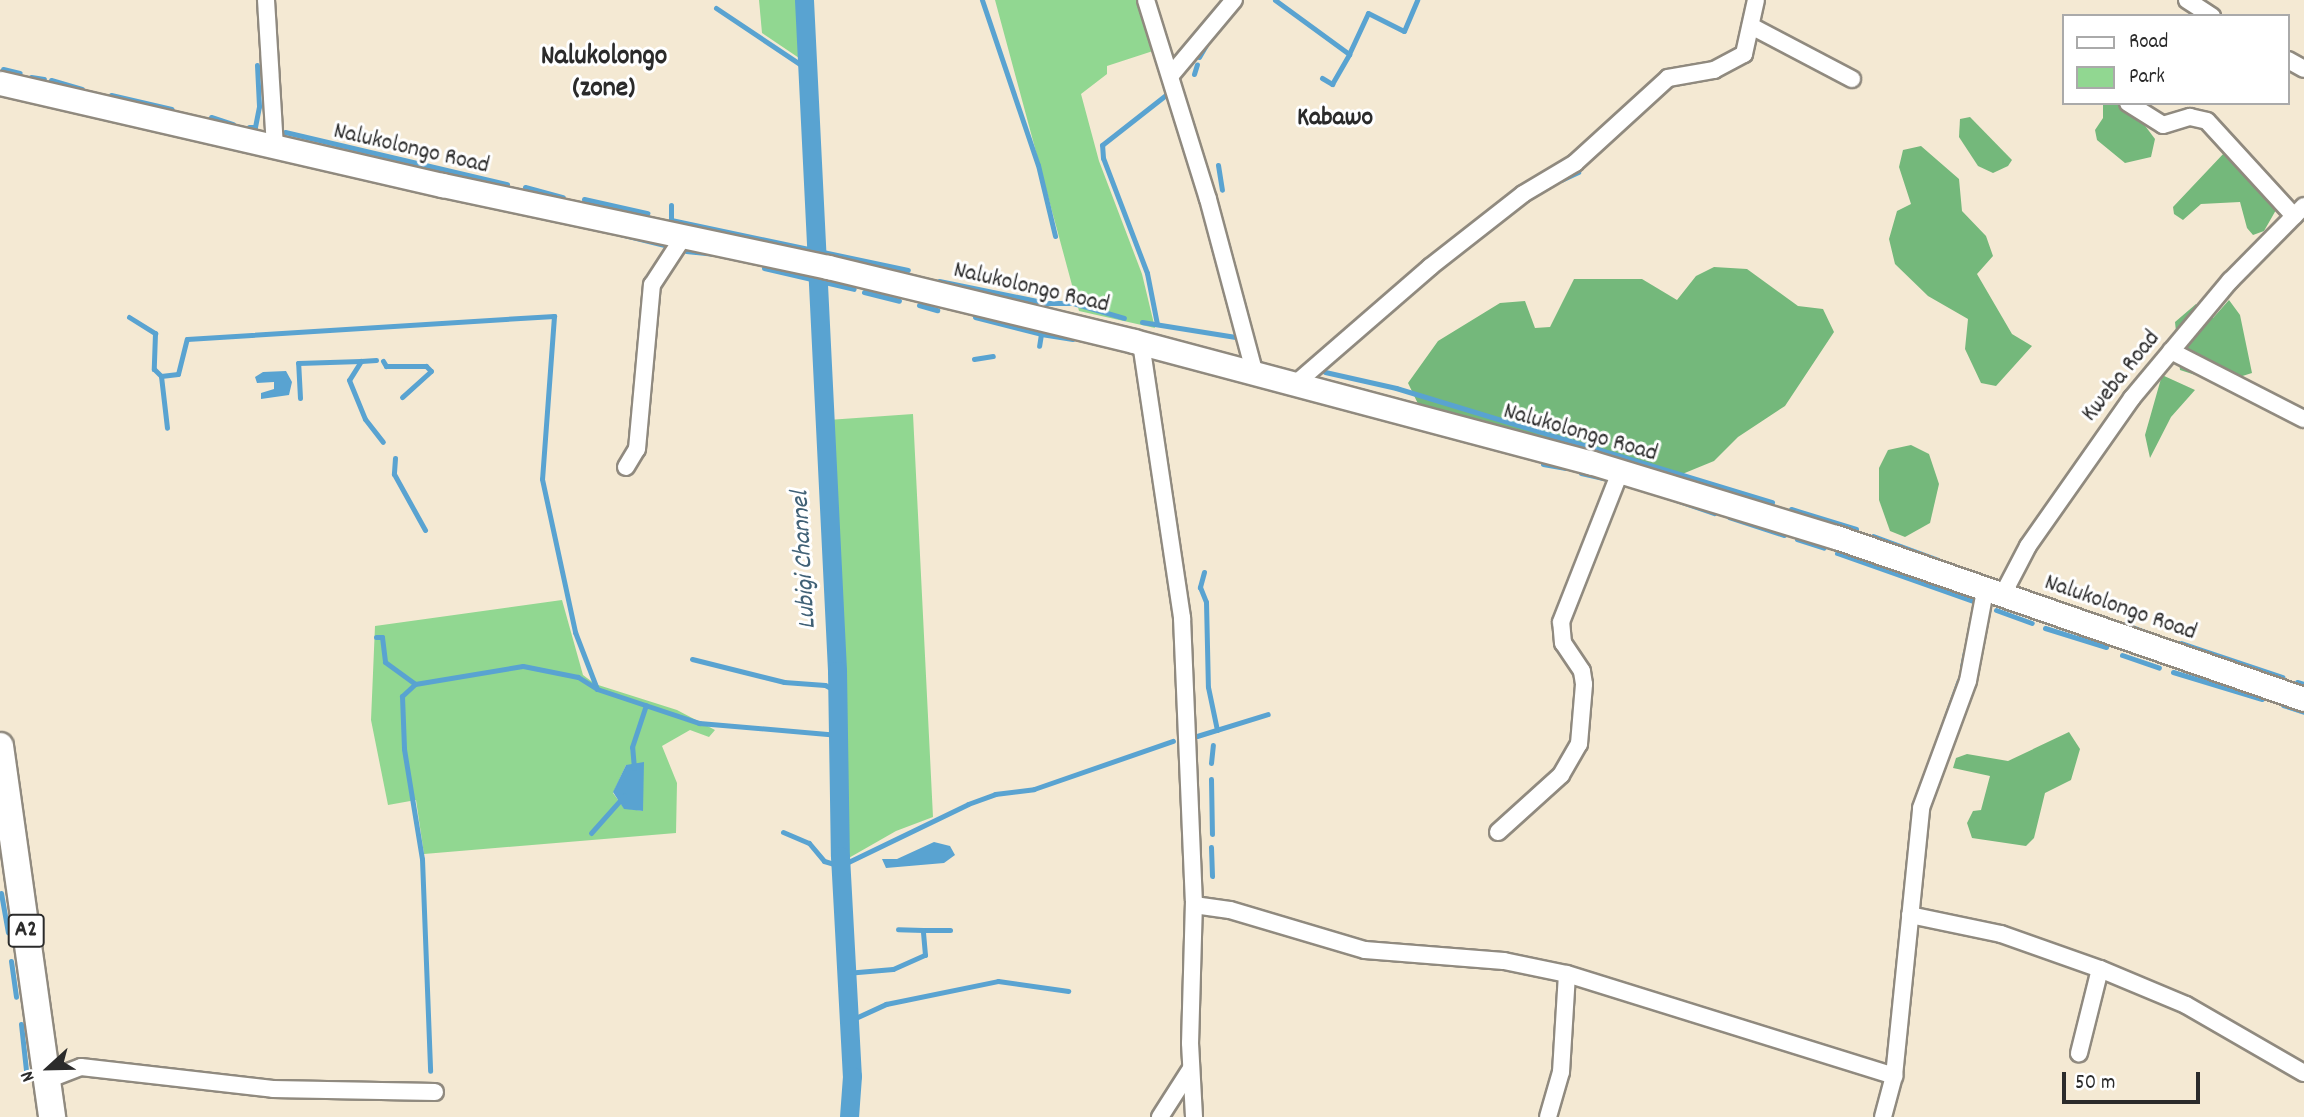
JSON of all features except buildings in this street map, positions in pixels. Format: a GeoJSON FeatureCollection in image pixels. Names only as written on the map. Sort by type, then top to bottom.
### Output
{"type":"FeatureCollection","features":[{"type":"Feature","properties":{"kind":"main road","name":"A2"},"geometry":{"type":"LineString","coordinates":[[0,746],[52,1117]]}},
{"type":"Feature","properties":{"kind":"street"},"geometry":{"type":"LineString","coordinates":[[266,0],[275,146]]}},
{"type":"Feature","properties":{"kind":"street"},"geometry":{"type":"LineString","coordinates":[[1146,0],[1171,75],[1255,374]]}},
{"type":"Feature","properties":{"kind":"street"},"geometry":{"type":"LineString","coordinates":[[1171,75],[1234,0]]}},
{"type":"Feature","properties":{"kind":"street"},"geometry":{"type":"LineString","coordinates":[[1294,385],[1430,267],[1524,194],[1575,163],[1668,78],[1714,70],[1737,60],[1748,48],[1756,0]]}},
{"type":"Feature","properties":{"kind":"street"},"geometry":{"type":"LineString","coordinates":[[2187,0],[2209,14]]}},
{"type":"Feature","properties":{"kind":"street"},"geometry":{"type":"LineString","coordinates":[[1751,26],[1852,79]]}},
{"type":"Feature","properties":{"kind":"street","name":"Nalukolongo Road"},"geometry":{"type":"LineString","coordinates":[[0,83],[819,265],[1141,343],[1620,472],[1836,537],[2304,699]]}},
{"type":"Feature","properties":{"kind":"street"},"geometry":{"type":"LineString","coordinates":[[2132,105],[2163,125],[2190,117],[2207,121],[2299,211]]}},
{"type":"Feature","properties":{"kind":"street","name":"Kweba Road"},"geometry":{"type":"LineString","coordinates":[[1883,1117],[1895,1076],[1921,808],[1968,681],[1993,593],[2055,504],[2171,351],[2299,211]]}},
{"type":"Feature","properties":{"kind":"street"},"geometry":{"type":"LineString","coordinates":[[626,467],[636,449],[652,285],[684,236]]}},
{"type":"Feature","properties":{"kind":"street"},"geometry":{"type":"LineString","coordinates":[[1141,343],[1182,618],[1194,905],[1191,1068],[1194,1117]]}},
{"type":"Feature","properties":{"kind":"street"},"geometry":{"type":"LineString","coordinates":[[2171,351],[2304,419]]}},
{"type":"Feature","properties":{"kind":"street"},"geometry":{"type":"LineString","coordinates":[[1498,832],[1567,769],[1579,744],[1584,684],[1582,671],[1563,643],[1561,622],[1620,472]]}},
{"type":"Feature","properties":{"kind":"street"},"geometry":{"type":"LineString","coordinates":[[1194,905],[1230,910],[1365,950],[1504,961],[1567,974],[1895,1076]]}},
{"type":"Feature","properties":{"kind":"street"},"geometry":{"type":"LineString","coordinates":[[1910,915],[2001,934],[2100,969],[2186,1005],[2304,1073]]}},
{"type":"Feature","properties":{"kind":"street"},"geometry":{"type":"LineString","coordinates":[[2079,1053],[2100,969]]}},
{"type":"Feature","properties":{"kind":"street"},"geometry":{"type":"LineString","coordinates":[[1548,1117],[1561,1072],[1567,974]]}},
{"type":"Feature","properties":{"kind":"street"},"geometry":{"type":"LineString","coordinates":[[47,1080],[80,1067],[273,1089],[435,1091]]}},
{"type":"Feature","properties":{"kind":"street"},"geometry":{"type":"LineString","coordinates":[[1160,1117],[1191,1068]]}},
{"type":"Feature","properties":{"kind":"green space"},"geometry":{"type":"Polygon","coordinates":[[[759,0],[799,0],[802,60],[762,33],[759,0]]]}},
{"type":"Feature","properties":{"kind":"green space"},"geometry":{"type":"Polygon","coordinates":[[[995,0],[1141,0],[1156,50],[1107,66],[1107,74],[1081,94],[1099,161],[1142,274],[1155,328],[1079,311],[995,0]]]}},
{"type":"Feature","properties":{"kind":"green space"},"geometry":{"type":"Polygon","coordinates":[[[2103,105],[2119,105],[2140,119],[2155,139],[2151,157],[2125,163],[2097,140],[2095,130],[2103,118],[2103,105]]]}},
{"type":"Feature","properties":{"kind":"green space"},"geometry":{"type":"Polygon","coordinates":[[[1970,117],[2012,160],[2008,166],[1993,173],[1978,166],[1959,137],[1960,119],[1970,117]]]}},
{"type":"Feature","properties":{"kind":"green space"},"geometry":{"type":"Polygon","coordinates":[[[1921,146],[1959,179],[1962,211],[1986,236],[1993,256],[1977,274],[2012,334],[2032,346],[1996,386],[1981,383],[1965,349],[1968,319],[1928,296],[1895,264],[1889,239],[1897,211],[1911,204],[1899,167],[1903,150],[1921,146]]]}},
{"type":"Feature","properties":{"kind":"green space"},"geometry":{"type":"Polygon","coordinates":[[[2225,152],[2273,199],[2276,210],[2264,231],[2253,235],[2247,228],[2240,202],[2201,204],[2183,220],[2174,214],[2173,207],[2225,152]]]}},
{"type":"Feature","properties":{"kind":"green space"},"geometry":{"type":"Polygon","coordinates":[[[1714,267],[1747,269],[1798,306],[1823,309],[1834,332],[1785,406],[1738,437],[1714,461],[1675,477],[1420,408],[1408,383],[1438,341],[1500,303],[1525,301],[1535,328],[1550,327],[1574,279],[1642,279],[1677,300],[1696,276],[1714,267]]]}},
{"type":"Feature","properties":{"kind":"green space"},"geometry":{"type":"Polygon","coordinates":[[[2229,300],[2240,315],[2252,373],[2220,383],[2180,370],[2175,322],[2196,304],[2213,318],[2229,300]]]}},
{"type":"Feature","properties":{"kind":"green space"},"geometry":{"type":"Polygon","coordinates":[[[2162,375],[2195,390],[2171,417],[2150,458],[2145,435],[2162,375]]]}},
{"type":"Feature","properties":{"kind":"green space"},"geometry":{"type":"Polygon","coordinates":[[[913,414],[933,817],[896,831],[847,859],[828,420],[913,414]]]}},
{"type":"Feature","properties":{"kind":"green space"},"geometry":{"type":"Polygon","coordinates":[[[1911,445],[1929,454],[1939,484],[1930,523],[1905,537],[1890,531],[1879,500],[1879,468],[1888,450],[1911,445]]]}},
{"type":"Feature","properties":{"kind":"green space"},"geometry":{"type":"Polygon","coordinates":[[[562,600],[583,675],[595,684],[677,710],[715,730],[709,737],[690,730],[662,746],[677,783],[676,833],[424,854],[416,800],[388,805],[371,720],[375,626],[562,600]],[[626,765],[613,793],[624,808],[643,811],[642,777],[626,765]]]}},
{"type":"Feature","properties":{"kind":"green space"},"geometry":{"type":"Polygon","coordinates":[[[2069,732],[2080,749],[2071,780],[2045,793],[2034,838],[2026,846],[1972,838],[1967,823],[1973,811],[1981,810],[1990,776],[1953,768],[1956,758],[1967,754],[2008,761],[2069,732]]]}},
{"type":"Feature","properties":{"kind":"water"},"geometry":{"type":"Polygon","coordinates":[[[286,371],[292,382],[289,395],[261,399],[261,393],[274,389],[274,382],[257,383],[255,377],[263,372],[286,371]]]}},
{"type":"Feature","properties":{"kind":"water"},"geometry":{"type":"Polygon","coordinates":[[[644,762],[643,811],[624,809],[613,792],[626,765],[644,762]]]}},
{"type":"Feature","properties":{"kind":"water"},"geometry":{"type":"Polygon","coordinates":[[[934,842],[950,846],[955,855],[944,863],[886,868],[882,859],[897,859],[934,842]]]}},
{"type":"Feature","properties":{"kind":"waterway","name":"Lubigi Channel"},"geometry":{"type":"LineString","coordinates":[[804,0],[837,671],[840,856],[852,1076],[849,1117]]}},
{"type":"Feature","properties":{"kind":"waterway"},"geometry":{"type":"LineString","coordinates":[[982,0],[1038,165],[1055,236]]}},
{"type":"Feature","properties":{"kind":"waterway"},"geometry":{"type":"LineString","coordinates":[[1275,0],[1349,54],[1368,13],[1404,31],[1417,0]]}},
{"type":"Feature","properties":{"kind":"waterway"},"geometry":{"type":"LineString","coordinates":[[716,8],[807,69]]}},
{"type":"Feature","properties":{"kind":"waterway"},"geometry":{"type":"LineString","coordinates":[[1199,57],[1206,45]]}},
{"type":"Feature","properties":{"kind":"waterway"},"geometry":{"type":"LineString","coordinates":[[1322,78],[1332,84],[1349,54]]}},
{"type":"Feature","properties":{"kind":"waterway"},"geometry":{"type":"LineString","coordinates":[[1194,74],[1197,64]]}},
{"type":"Feature","properties":{"kind":"waterway"},"geometry":{"type":"LineString","coordinates":[[249,127],[255,127],[259,106],[257,65]]}},
{"type":"Feature","properties":{"kind":"waterway"},"geometry":{"type":"LineString","coordinates":[[3,69],[20,73]]}},
{"type":"Feature","properties":{"kind":"waterway"},"geometry":{"type":"LineString","coordinates":[[31,77],[44,79]]}},
{"type":"Feature","properties":{"kind":"waterway"},"geometry":{"type":"LineString","coordinates":[[51,80],[82,89]]}},
{"type":"Feature","properties":{"kind":"waterway"},"geometry":{"type":"LineString","coordinates":[[1157,324],[1147,273],[1103,158],[1102,145],[1167,94]]}},
{"type":"Feature","properties":{"kind":"waterway"},"geometry":{"type":"LineString","coordinates":[[111,95],[171,109]]}},
{"type":"Feature","properties":{"kind":"waterway"},"geometry":{"type":"LineString","coordinates":[[211,117],[233,124]]}},
{"type":"Feature","properties":{"kind":"waterway"},"geometry":{"type":"LineString","coordinates":[[285,132],[507,184]]}},
{"type":"Feature","properties":{"kind":"waterway"},"geometry":{"type":"LineString","coordinates":[[1218,165],[1222,190]]}},
{"type":"Feature","properties":{"kind":"waterway"},"geometry":{"type":"LineString","coordinates":[[1561,180],[1578,172]]}},
{"type":"Feature","properties":{"kind":"waterway"},"geometry":{"type":"LineString","coordinates":[[525,187],[563,197]]}},
{"type":"Feature","properties":{"kind":"waterway"},"geometry":{"type":"LineString","coordinates":[[584,199],[647,213]]}},
{"type":"Feature","properties":{"kind":"waterway"},"geometry":{"type":"LineString","coordinates":[[671,205],[671,220],[908,270]]}},
{"type":"Feature","properties":{"kind":"waterway"},"geometry":{"type":"LineString","coordinates":[[620,234],[668,246]]}},
{"type":"Feature","properties":{"kind":"waterway"},"geometry":{"type":"LineString","coordinates":[[686,251],[713,254]]}},
{"type":"Feature","properties":{"kind":"waterway"},"geometry":{"type":"LineString","coordinates":[[764,268],[854,289]]}},
{"type":"Feature","properties":{"kind":"waterway"},"geometry":{"type":"LineString","coordinates":[[939,281],[1047,303],[1073,303],[1124,318]]}},
{"type":"Feature","properties":{"kind":"waterway"},"geometry":{"type":"LineString","coordinates":[[864,292],[899,301]]}},
{"type":"Feature","properties":{"kind":"waterway"},"geometry":{"type":"LineString","coordinates":[[919,305],[937,310]]}},
{"type":"Feature","properties":{"kind":"waterway"},"geometry":{"type":"LineString","coordinates":[[161,376],[178,374],[187,339],[554,316],[542,479],[575,632],[597,689]]}},
{"type":"Feature","properties":{"kind":"waterway"},"geometry":{"type":"LineString","coordinates":[[129,317],[155,333],[154,369],[161,376],[167,428]]}},
{"type":"Feature","properties":{"kind":"waterway"},"geometry":{"type":"LineString","coordinates":[[975,317],[1041,334],[1039,346]]}},
{"type":"Feature","properties":{"kind":"waterway"},"geometry":{"type":"LineString","coordinates":[[1142,322],[1242,338]]}},
{"type":"Feature","properties":{"kind":"waterway"},"geometry":{"type":"LineString","coordinates":[[1041,334],[1073,339]]}},
{"type":"Feature","properties":{"kind":"waterway"},"geometry":{"type":"LineString","coordinates":[[974,359],[993,356]]}},
{"type":"Feature","properties":{"kind":"waterway"},"geometry":{"type":"LineString","coordinates":[[376,360],[361,361],[349,380],[365,419],[383,442]]}},
{"type":"Feature","properties":{"kind":"waterway"},"geometry":{"type":"LineString","coordinates":[[300,398],[298,363],[361,361]]}},
{"type":"Feature","properties":{"kind":"waterway"},"geometry":{"type":"LineString","coordinates":[[383,361],[386,366],[426,366],[431,371],[402,397]]}},
{"type":"Feature","properties":{"kind":"waterway"},"geometry":{"type":"LineString","coordinates":[[1325,372],[1396,388],[1772,502]]}},
{"type":"Feature","properties":{"kind":"waterway"},"geometry":{"type":"LineString","coordinates":[[395,458],[394,474],[425,530]]}},
{"type":"Feature","properties":{"kind":"waterway"},"geometry":{"type":"LineString","coordinates":[[1543,464],[1566,468]]}},
{"type":"Feature","properties":{"kind":"waterway"},"geometry":{"type":"LineString","coordinates":[[1581,473],[1606,479]]}},
{"type":"Feature","properties":{"kind":"waterway"},"geometry":{"type":"LineString","coordinates":[[1664,496],[1714,513]]}},
{"type":"Feature","properties":{"kind":"waterway"},"geometry":{"type":"LineString","coordinates":[[1791,509],[1856,529]]}},
{"type":"Feature","properties":{"kind":"waterway"},"geometry":{"type":"LineString","coordinates":[[1729,517],[1784,535]]}},
{"type":"Feature","properties":{"kind":"waterway"},"geometry":{"type":"LineString","coordinates":[[1873,536],[1938,560]]}},
{"type":"Feature","properties":{"kind":"waterway"},"geometry":{"type":"LineString","coordinates":[[1797,539],[1824,548]]}},
{"type":"Feature","properties":{"kind":"waterway"},"geometry":{"type":"LineString","coordinates":[[1837,553],[1976,602]]}},
{"type":"Feature","properties":{"kind":"waterway"},"geometry":{"type":"LineString","coordinates":[[1204,572],[1200,587],[1206,602],[1208,687],[1217,730]]}},
{"type":"Feature","properties":{"kind":"waterway"},"geometry":{"type":"LineString","coordinates":[[1996,610],[2032,623]]}},
{"type":"Feature","properties":{"kind":"waterway"},"geometry":{"type":"LineString","coordinates":[[2124,624],[2164,639]]}},
{"type":"Feature","properties":{"kind":"waterway"},"geometry":{"type":"LineString","coordinates":[[2045,628],[2106,647]]}},
{"type":"Feature","properties":{"kind":"waterway"},"geometry":{"type":"LineString","coordinates":[[376,637],[382,637],[385,662],[415,684],[523,666],[578,677],[597,689],[699,723],[838,735]]}},
{"type":"Feature","properties":{"kind":"waterway"},"geometry":{"type":"LineString","coordinates":[[2181,643],[2282,677]]}},
{"type":"Feature","properties":{"kind":"waterway"},"geometry":{"type":"LineString","coordinates":[[1962,667],[1965,652]]}},
{"type":"Feature","properties":{"kind":"waterway"},"geometry":{"type":"LineString","coordinates":[[2122,655],[2159,668]]}},
{"type":"Feature","properties":{"kind":"waterway"},"geometry":{"type":"LineString","coordinates":[[692,659],[784,682],[825,685],[838,692]]}},
{"type":"Feature","properties":{"kind":"waterway"},"geometry":{"type":"LineString","coordinates":[[2173,672],[2262,699]]}},
{"type":"Feature","properties":{"kind":"waterway"},"geometry":{"type":"LineString","coordinates":[[1939,736],[1959,680]]}},
{"type":"Feature","properties":{"kind":"waterway"},"geometry":{"type":"LineString","coordinates":[[2297,682],[2304,684]]}},
{"type":"Feature","properties":{"kind":"waterway"},"geometry":{"type":"LineString","coordinates":[[415,684],[402,696],[404,749],[422,859],[430,1071]]}},
{"type":"Feature","properties":{"kind":"waterway"},"geometry":{"type":"LineString","coordinates":[[634,768],[632,747],[646,705]]}},
{"type":"Feature","properties":{"kind":"waterway"},"geometry":{"type":"LineString","coordinates":[[2283,705],[2304,712]]}},
{"type":"Feature","properties":{"kind":"waterway"},"geometry":{"type":"LineString","coordinates":[[1197,736],[1268,714]]}},
{"type":"Feature","properties":{"kind":"waterway"},"geometry":{"type":"LineString","coordinates":[[783,832],[809,843],[824,861],[840,866],[968,804],[995,794],[1034,789],[1173,741]]}},
{"type":"Feature","properties":{"kind":"waterway"},"geometry":{"type":"LineString","coordinates":[[1211,763],[1213,745]]}},
{"type":"Feature","properties":{"kind":"waterway"},"geometry":{"type":"LineString","coordinates":[[1211,779],[1212,834]]}},
{"type":"Feature","properties":{"kind":"waterway"},"geometry":{"type":"LineString","coordinates":[[591,833],[624,796]]}},
{"type":"Feature","properties":{"kind":"waterway"},"geometry":{"type":"LineString","coordinates":[[1211,847],[1212,876]]}},
{"type":"Feature","properties":{"kind":"waterway"},"geometry":{"type":"LineString","coordinates":[[1,893],[8,932]]}},
{"type":"Feature","properties":{"kind":"waterway"},"geometry":{"type":"LineString","coordinates":[[846,973],[893,969],[925,955],[923,930],[898,929]]}},
{"type":"Feature","properties":{"kind":"waterway"},"geometry":{"type":"LineString","coordinates":[[923,930],[950,930]]}},
{"type":"Feature","properties":{"kind":"waterway"},"geometry":{"type":"LineString","coordinates":[[11,961],[16,997]]}},
{"type":"Feature","properties":{"kind":"waterway"},"geometry":{"type":"LineString","coordinates":[[849,1021],[886,1004],[998,981],[1068,991]]}},
{"type":"Feature","properties":{"kind":"waterway"},"geometry":{"type":"LineString","coordinates":[[21,1024],[27,1079]]}},
{"type":"Feature","properties":{"kind":"district","name":"Nalukolongo (zone)"},"geometry":{"type":"Point","coordinates":[604,74]}},
{"type":"Feature","properties":{"kind":"district","name":"Kabawo"},"geometry":{"type":"Point","coordinates":[1335,119]}}]}
